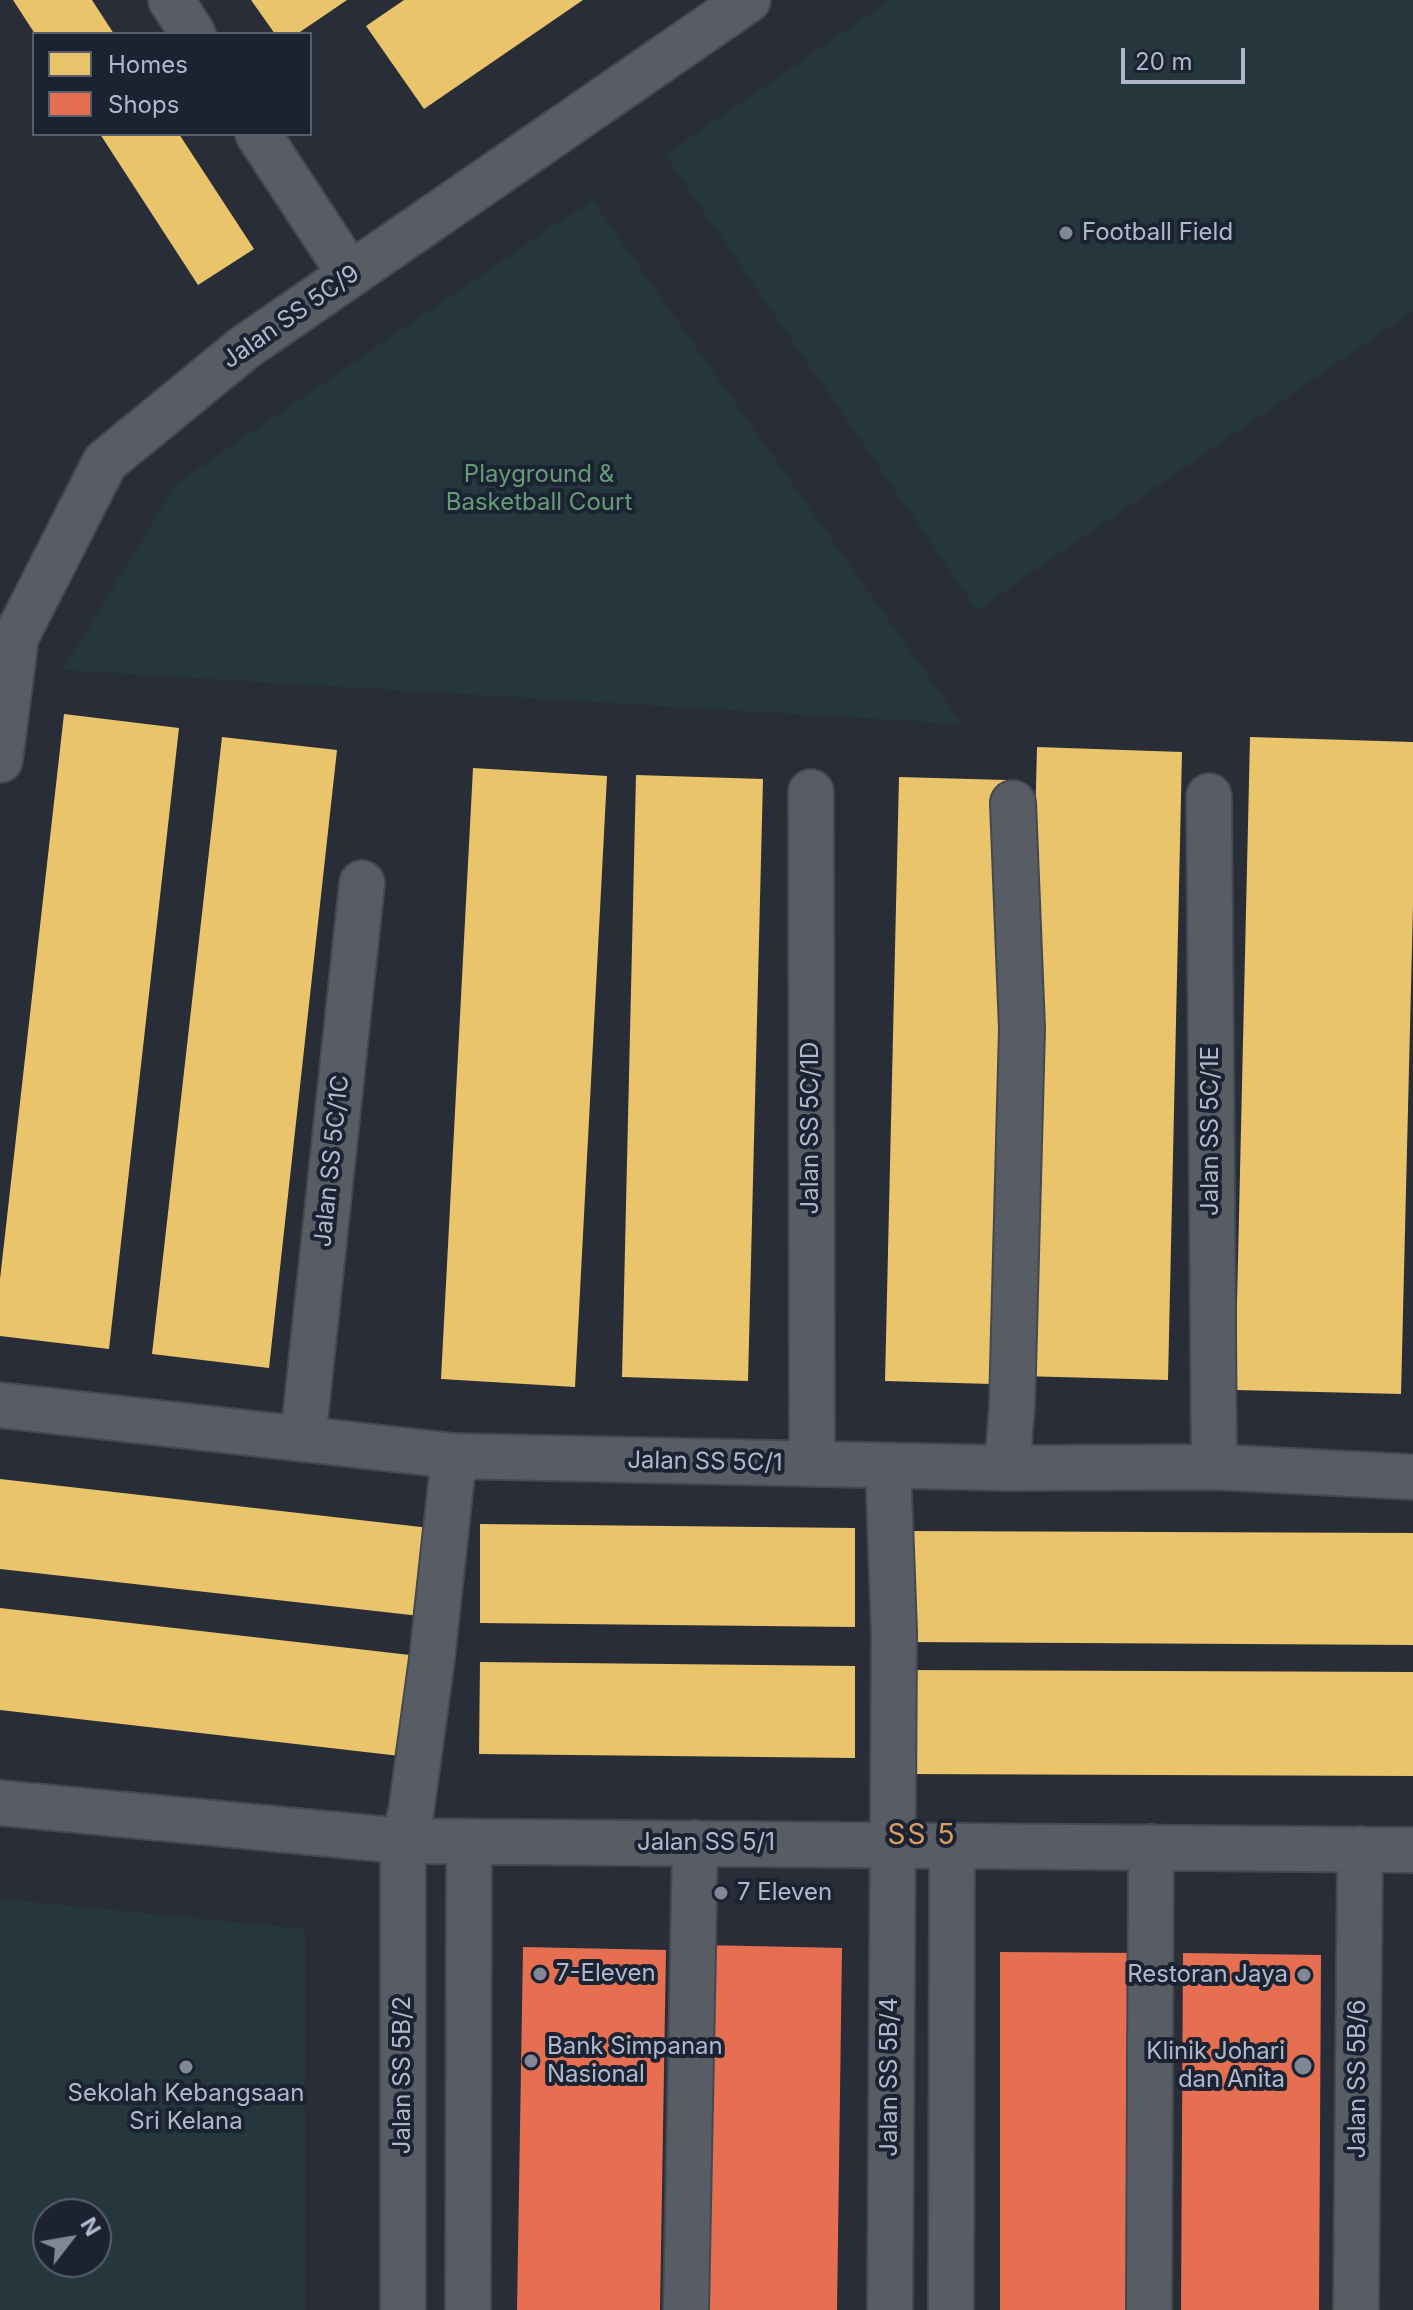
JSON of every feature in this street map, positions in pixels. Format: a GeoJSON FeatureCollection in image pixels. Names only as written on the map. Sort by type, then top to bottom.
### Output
{"type":"FeatureCollection","features":[{"type":"Feature","properties":{"kind":"street"},"geometry":{"type":"LineString","coordinates":[[171,0],[192,32]]}},
{"type":"Feature","properties":{"kind":"street","name":"Jalan SS 5C/9"},"geometry":{"type":"LineString","coordinates":[[0,760],[8,636],[105,462],[244,348],[748,0]]}},
{"type":"Feature","properties":{"kind":"street"},"geometry":{"type":"LineString","coordinates":[[259,136],[350,274]]}},
{"type":"Feature","properties":{"kind":"street","name":"Jalan SS 5C/1D"},"geometry":{"type":"LineString","coordinates":[[811,792],[812,1464]]}},
{"type":"Feature","properties":{"kind":"street","name":"Jalan SS 5C/1E"},"geometry":{"type":"LineString","coordinates":[[1209,796],[1214,1467]]}},
{"type":"Feature","properties":{"kind":"street"},"geometry":{"type":"LineString","coordinates":[[1007,1468],[1012,1406],[1022,1029],[1013,803]]}},
{"type":"Feature","properties":{"kind":"street","name":"Jalan SS 5C/1C"},"geometry":{"type":"LineString","coordinates":[[303,1439],[362,883]]}},
{"type":"Feature","properties":{"kind":"street","name":"Jalan SS 5C/1"},"geometry":{"type":"LineString","coordinates":[[0,1405],[454,1456],[1007,1468],[1214,1467],[1413,1477]]}},
{"type":"Feature","properties":{"kind":"street","name":"Jalan SS 5B/2"},"geometry":{"type":"LineString","coordinates":[[403,2310],[403,1841],[411,1812],[430,1674],[454,1456]]}},
{"type":"Feature","properties":{"kind":"street","name":"Jalan SS 5B/4"},"geometry":{"type":"LineString","coordinates":[[888,1466],[894,1632],[890,2310]]}},
{"type":"Feature","properties":{"kind":"street","name":"Jalan SS 5/1"},"geometry":{"type":"LineString","coordinates":[[0,1803],[403,1841],[1413,1850]]}},
{"type":"Feature","properties":{"kind":"street"},"geometry":{"type":"LineString","coordinates":[[468,2310],[469,1842]]}},
{"type":"Feature","properties":{"kind":"street"},"geometry":{"type":"LineString","coordinates":[[686,2310],[695,1843]]}},
{"type":"Feature","properties":{"kind":"street"},"geometry":{"type":"LineString","coordinates":[[951,2310],[952,1846]]}},
{"type":"Feature","properties":{"kind":"street"},"geometry":{"type":"LineString","coordinates":[[1149,2310],[1151,1847]]}},
{"type":"Feature","properties":{"kind":"street","name":"Jalan SS 5B/6"},"geometry":{"type":"LineString","coordinates":[[1356,2310],[1360,1849]]}},
{"type":"Feature","properties":{"kind":"green space","name":"Football Field"},"geometry":{"type":"Polygon","coordinates":[[[890,0],[1413,0],[1413,311],[977,610],[665,155],[890,0]]]}},
{"type":"Feature","properties":{"kind":"green space","name":"Playground & Basketball Court"},"geometry":{"type":"Polygon","coordinates":[[[593,201],[962,724],[63,670],[176,484],[593,201]]]}},
{"type":"Feature","properties":{"kind":"green space","name":"Sekolah Kebangsaan Sri Kelana"},"geometry":{"type":"Polygon","coordinates":[[[0,1899],[305,1929],[305,2310],[0,2310],[0,1899]]]}},
{"type":"Feature","properties":{"kind":"building: Homes"},"geometry":{"type":"Polygon","coordinates":[[[13,0],[92,0],[113,32],[34,32],[13,0]]]}},
{"type":"Feature","properties":{"kind":"building: Homes"},"geometry":{"type":"Polygon","coordinates":[[[251,0],[347,0],[300,32],[274,32],[251,0]]]}},
{"type":"Feature","properties":{"kind":"building: Homes"},"geometry":{"type":"Polygon","coordinates":[[[404,0],[583,0],[424,109],[366,26],[404,0]]]}},
{"type":"Feature","properties":{"kind":"building: Homes"},"geometry":{"type":"Polygon","coordinates":[[[101,136],[180,136],[254,249],[198,285],[101,136]]]}},
{"type":"Feature","properties":{"kind":"building: Homes"},"geometry":{"type":"Polygon","coordinates":[[[64,714],[179,728],[109,1349],[0,1336],[0,1279],[64,714]]]}},
{"type":"Feature","properties":{"kind":"building: Homes"},"geometry":{"type":"Polygon","coordinates":[[[222,737],[337,750],[269,1368],[152,1354],[222,737]]]}},
{"type":"Feature","properties":{"kind":"building: Homes"},"geometry":{"type":"Polygon","coordinates":[[[1250,737],[1413,742],[1413,905],[1401,1394],[1235,1390],[1250,737]]]}},
{"type":"Feature","properties":{"kind":"building: Homes"},"geometry":{"type":"Polygon","coordinates":[[[1037,747],[1182,752],[1168,1380],[1021,1376],[1037,747]]]}},
{"type":"Feature","properties":{"kind":"building: Homes"},"geometry":{"type":"Polygon","coordinates":[[[473,768],[607,776],[575,1387],[441,1379],[473,768]]]}},
{"type":"Feature","properties":{"kind":"building: Homes"},"geometry":{"type":"Polygon","coordinates":[[[636,775],[763,779],[748,1381],[622,1377],[636,775]]]}},
{"type":"Feature","properties":{"kind":"building: Homes"},"geometry":{"type":"Polygon","coordinates":[[[899,777],[1006,780],[992,1384],[885,1381],[899,777]]]}},
{"type":"Feature","properties":{"kind":"building: Homes"},"geometry":{"type":"Polygon","coordinates":[[[0,1479],[430,1528],[420,1616],[0,1569],[0,1479]]]}},
{"type":"Feature","properties":{"kind":"building: Homes"},"geometry":{"type":"Polygon","coordinates":[[[480,1524],[855,1528],[855,1627],[480,1623],[480,1524]]]}},
{"type":"Feature","properties":{"kind":"building: Homes"},"geometry":{"type":"Polygon","coordinates":[[[906,1531],[1413,1533],[1413,1645],[906,1642],[906,1531]]]}},
{"type":"Feature","properties":{"kind":"building: Homes"},"geometry":{"type":"Polygon","coordinates":[[[0,1608],[410,1655],[400,1756],[0,1710],[0,1608]]]}},
{"type":"Feature","properties":{"kind":"building: Homes"},"geometry":{"type":"Polygon","coordinates":[[[480,1662],[855,1666],[855,1758],[479,1754],[480,1662]]]}},
{"type":"Feature","properties":{"kind":"building: Homes"},"geometry":{"type":"Polygon","coordinates":[[[906,1670],[1413,1672],[1413,1776],[906,1774],[906,1670]]]}},
{"type":"Feature","properties":{"kind":"building: Shops"},"geometry":{"type":"Polygon","coordinates":[[[702,1945],[842,1948],[837,2310],[698,2310],[702,1945]]]}},
{"type":"Feature","properties":{"kind":"building: Shops"},"geometry":{"type":"Polygon","coordinates":[[[523,1947],[666,1950],[660,2310],[517,2310],[523,1947]]]}},
{"type":"Feature","properties":{"kind":"building: Shops"},"geometry":{"type":"Polygon","coordinates":[[[1000,1952],[1139,1953],[1138,2310],[1000,2310],[1000,1952]]]}},
{"type":"Feature","properties":{"kind":"building: Shops"},"geometry":{"type":"Polygon","coordinates":[[[1183,1953],[1321,1955],[1319,2310],[1181,2310],[1183,1953]]]}},
{"type":"Feature","properties":{"kind":"place","name":"Football Field"},"geometry":{"type":"Point","coordinates":[1066,233]}},
{"type":"Feature","properties":{"kind":"place","name":"7 Eleven"},"geometry":{"type":"Point","coordinates":[721,1893]}},
{"type":"Feature","properties":{"kind":"place","name":"7-Eleven"},"geometry":{"type":"Point","coordinates":[540,1974]}},
{"type":"Feature","properties":{"kind":"place","name":"Restoran Jaya"},"geometry":{"type":"Point","coordinates":[1304,1975]}},
{"type":"Feature","properties":{"kind":"place","name":"Bank Simpanan Nasional"},"geometry":{"type":"Point","coordinates":[531,2061]}},
{"type":"Feature","properties":{"kind":"place","name":"Klinik Johari dan Anita"},"geometry":{"type":"Point","coordinates":[1303,2066]}},
{"type":"Feature","properties":{"kind":"place","name":"Sekolah Kebangsaan Sri Kelana"},"geometry":{"type":"Point","coordinates":[186,2067]}},
{"type":"Feature","properties":{"kind":"district","name":"SS 5"},"geometry":{"type":"Point","coordinates":[922,1836]}}]}
